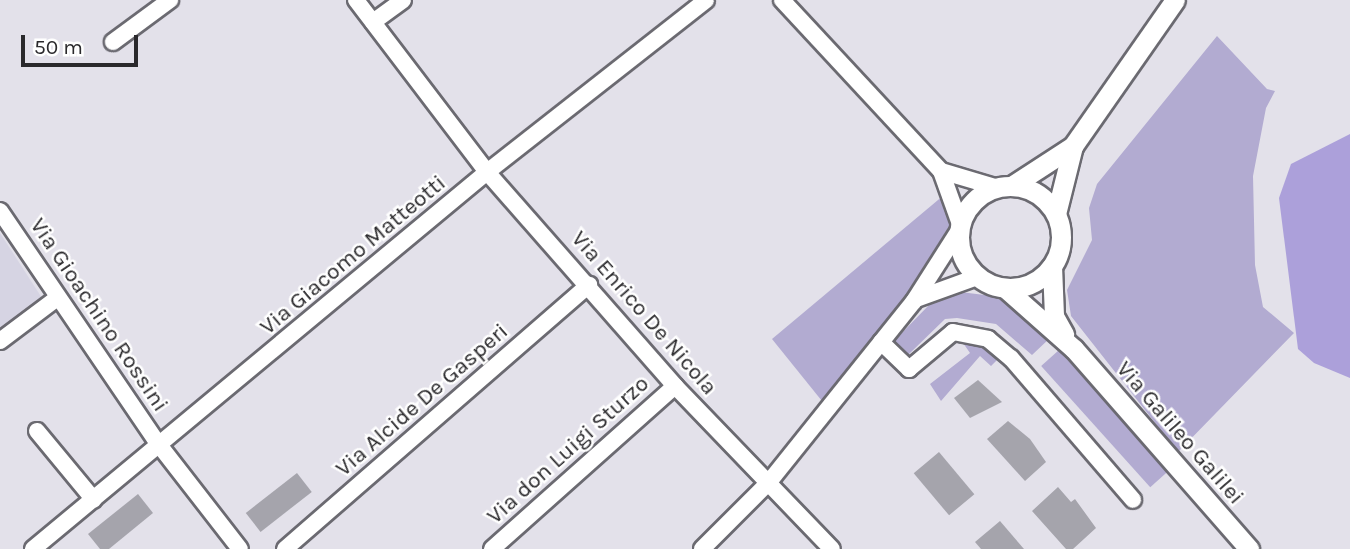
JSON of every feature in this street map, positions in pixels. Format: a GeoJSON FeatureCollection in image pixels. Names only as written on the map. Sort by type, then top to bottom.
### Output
{"type":"FeatureCollection","features":[{"type":"Feature","properties":{"kind":"street"},"geometry":{"type":"LineString","coordinates":[[113,42],[170,0]]}},
{"type":"Feature","properties":{"kind":"street","name":"Via Enrico De Nicola"},"geometry":{"type":"LineString","coordinates":[[356,0],[487,172],[675,386],[832,549]]}},
{"type":"Feature","properties":{"kind":"street"},"geometry":{"type":"LineString","coordinates":[[373,22],[403,0]]}},
{"type":"Feature","properties":{"kind":"street","name":"Via Giacomo Matteotti"},"geometry":{"type":"LineString","coordinates":[[33,549],[487,172],[706,0]]}},
{"type":"Feature","properties":{"kind":"street"},"geometry":{"type":"LineString","coordinates":[[782,0],[941,171],[959,228],[960,249],[977,276],[1005,288],[1032,284],[1052,267],[1061,240],[1056,214],[1073,146],[1175,0]]}},
{"type":"Feature","properties":{"kind":"street"},"geometry":{"type":"LineString","coordinates":[[702,549],[769,482],[914,301],[979,195],[1004,186],[1073,146]]}},
{"type":"Feature","properties":{"kind":"street"},"geometry":{"type":"LineString","coordinates":[[941,171],[1038,194],[1056,214]]}},
{"type":"Feature","properties":{"kind":"street","name":"Via Gioachino Rossini"},"geometry":{"type":"LineString","coordinates":[[0,211],[160,446],[240,549]]}},
{"type":"Feature","properties":{"kind":"street","name":"Via Galileo Galilei"},"geometry":{"type":"LineString","coordinates":[[1052,267],[1054,316],[1074,349]]}},
{"type":"Feature","properties":{"kind":"street"},"geometry":{"type":"LineString","coordinates":[[914,301],[951,282],[977,276]]}},
{"type":"Feature","properties":{"kind":"street","name":"Via Alcide De Gasperi"},"geometry":{"type":"LineString","coordinates":[[285,549],[589,285]]}},
{"type":"Feature","properties":{"kind":"street","name":"Via Galileo Galilei"},"geometry":{"type":"LineString","coordinates":[[1005,288],[1074,349],[1249,549]]}},
{"type":"Feature","properties":{"kind":"street"},"geometry":{"type":"LineString","coordinates":[[0,341],[57,298]]}},
{"type":"Feature","properties":{"kind":"street"},"geometry":{"type":"LineString","coordinates":[[881,342],[909,369],[953,332],[988,339],[1011,358],[1133,500]]}},
{"type":"Feature","properties":{"kind":"street","name":"Via don Luigi Sturzo"},"geometry":{"type":"LineString","coordinates":[[492,549],[675,386]]}},
{"type":"Feature","properties":{"kind":"street"},"geometry":{"type":"LineString","coordinates":[[37,431],[94,500]]}},
{"type":"Feature","properties":{"kind":"shaded area"},"geometry":{"type":"Polygon","coordinates":[[[1217,36],[1267,89],[1275,91],[1266,108],[1253,176],[1255,265],[1263,307],[1294,333],[1178,452],[1071,316],[1067,290],[1092,240],[1089,208],[1097,184],[1217,36]]]}},
{"type":"Feature","properties":{"kind":"shaded area"},"geometry":{"type":"Polygon","coordinates":[[[1350,134],[1350,378],[1314,363],[1298,349],[1279,198],[1291,164],[1350,134]]]}},
{"type":"Feature","properties":{"kind":"shaded area"},"geometry":{"type":"Polygon","coordinates":[[[944,195],[954,212],[941,258],[826,406],[772,339],[944,195]]]}},
{"type":"Feature","properties":{"kind":"shaded area"},"geometry":{"type":"Polygon","coordinates":[[[0,233],[42,298],[0,329],[0,233]]]}},
{"type":"Feature","properties":{"kind":"shaded area"},"geometry":{"type":"Polygon","coordinates":[[[960,292],[993,296],[1019,309],[1050,338],[1032,355],[996,324],[957,318],[945,319],[908,355],[894,341],[930,304],[960,292]]]}},
{"type":"Feature","properties":{"kind":"shaded area"},"geometry":{"type":"Polygon","coordinates":[[[973,339],[1001,356],[991,366],[980,356],[941,401],[930,384],[970,353],[961,340],[973,339]]]}},
{"type":"Feature","properties":{"kind":"shaded area"},"geometry":{"type":"Polygon","coordinates":[[[1059,350],[1168,471],[1150,487],[1041,366],[1059,350]]]}},
{"type":"Feature","properties":{"kind":"building"},"geometry":{"type":"Polygon","coordinates":[[[978,380],[1002,402],[970,418],[954,398],[978,380]]]}},
{"type":"Feature","properties":{"kind":"building"},"geometry":{"type":"Polygon","coordinates":[[[1008,421],[1030,439],[1046,462],[1025,481],[987,439],[1008,421]]]}},
{"type":"Feature","properties":{"kind":"building"},"geometry":{"type":"Polygon","coordinates":[[[939,452],[974,494],[949,515],[914,473],[939,452]]]}},
{"type":"Feature","properties":{"kind":"building"},"geometry":{"type":"Polygon","coordinates":[[[297,473],[312,492],[261,532],[246,513],[297,473]]]}},
{"type":"Feature","properties":{"kind":"building"},"geometry":{"type":"Polygon","coordinates":[[[1058,487],[1071,502],[1075,499],[1096,528],[1073,549],[1066,549],[1032,511],[1058,487]]]}},
{"type":"Feature","properties":{"kind":"building"},"geometry":{"type":"Polygon","coordinates":[[[138,494],[153,513],[109,549],[100,549],[88,534],[138,494]]]}},
{"type":"Feature","properties":{"kind":"building"},"geometry":{"type":"Polygon","coordinates":[[[1000,521],[1024,549],[981,549],[975,542],[1000,521]]]}}]}
